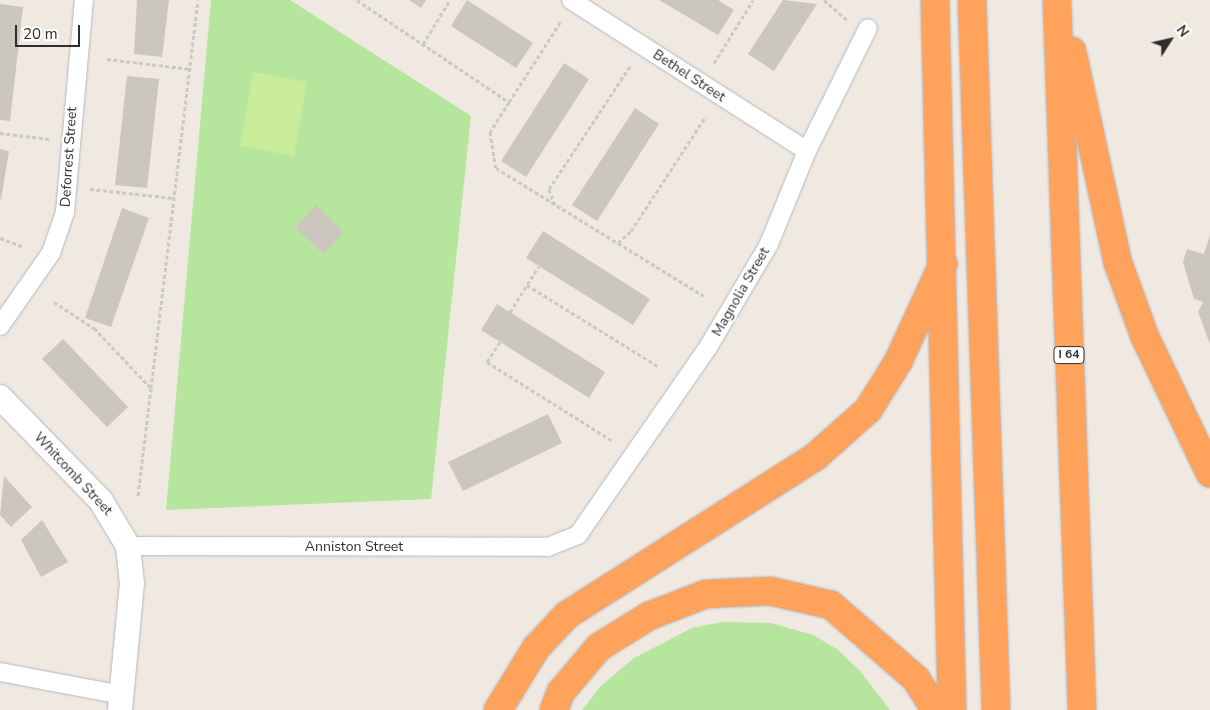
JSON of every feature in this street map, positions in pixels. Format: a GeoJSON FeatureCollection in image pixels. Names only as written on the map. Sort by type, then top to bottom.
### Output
{"type":"FeatureCollection","features":[{"type":"Feature","properties":{"kind":"highway"},"geometry":{"type":"LineString","coordinates":[[935,0],[944,260],[952,710]]}},
{"type":"Feature","properties":{"kind":"highway"},"geometry":{"type":"LineString","coordinates":[[972,0],[996,710]]}},
{"type":"Feature","properties":{"kind":"highway","name":"I 64"},"geometry":{"type":"LineString","coordinates":[[1057,0],[1082,710]]}},
{"type":"Feature","properties":{"kind":"highway"},"geometry":{"type":"LineString","coordinates":[[1061,0],[1118,263],[1145,336],[1210,473]]}},
{"type":"Feature","properties":{"kind":"highway"},"geometry":{"type":"LineString","coordinates":[[498,710],[536,648],[568,615],[814,457],[868,410],[898,362],[944,260]]}},
{"type":"Feature","properties":{"kind":"highway"},"geometry":{"type":"LineString","coordinates":[[554,710],[561,692],[599,647],[649,616],[706,594],[770,591],[831,605],[916,679],[935,710]]}},
{"type":"Feature","properties":{"kind":"street","name":"Deforrest Street"},"geometry":{"type":"LineString","coordinates":[[0,326],[51,253],[65,212],[84,0]]}},
{"type":"Feature","properties":{"kind":"street","name":"Bethel Street"},"geometry":{"type":"LineString","coordinates":[[571,0],[807,151]]}},
{"type":"Feature","properties":{"kind":"street","name":"Magnolia Street"},"geometry":{"type":"LineString","coordinates":[[578,535],[707,349],[769,244],[807,151],[868,28]]}},
{"type":"Feature","properties":{"kind":"street","name":"Whitcomb Street"},"geometry":{"type":"LineString","coordinates":[[0,397],[100,501],[128,546],[132,583],[121,703]]}},
{"type":"Feature","properties":{"kind":"street","name":"Anniston Street"},"geometry":{"type":"LineString","coordinates":[[128,546],[548,547],[578,535]]}},
{"type":"Feature","properties":{"kind":"street"},"geometry":{"type":"LineString","coordinates":[[0,672],[121,703]]}},
{"type":"Feature","properties":{"kind":"path"},"geometry":{"type":"LineString","coordinates":[[138,496],[198,0]]}},
{"type":"Feature","properties":{"kind":"path"},"geometry":{"type":"LineString","coordinates":[[357,0],[509,102]]}},
{"type":"Feature","properties":{"kind":"path"},"geometry":{"type":"LineString","coordinates":[[423,44],[450,0]]}},
{"type":"Feature","properties":{"kind":"path"},"geometry":{"type":"LineString","coordinates":[[714,63],[753,0]]}},
{"type":"Feature","properties":{"kind":"path"},"geometry":{"type":"LineString","coordinates":[[824,0],[847,20]]}},
{"type":"Feature","properties":{"kind":"path"},"geometry":{"type":"LineString","coordinates":[[561,21],[490,132],[496,168],[704,296]]}},
{"type":"Feature","properties":{"kind":"path"},"geometry":{"type":"LineString","coordinates":[[107,60],[190,69]]}},
{"type":"Feature","properties":{"kind":"path"},"geometry":{"type":"LineString","coordinates":[[556,206],[549,190],[630,66]]}},
{"type":"Feature","properties":{"kind":"path"},"geometry":{"type":"LineString","coordinates":[[618,243],[631,231],[706,116]]}},
{"type":"Feature","properties":{"kind":"path"},"geometry":{"type":"LineString","coordinates":[[0,133],[50,139]]}},
{"type":"Feature","properties":{"kind":"path"},"geometry":{"type":"LineString","coordinates":[[90,189],[175,198]]}},
{"type":"Feature","properties":{"kind":"path"},"geometry":{"type":"LineString","coordinates":[[0,238],[23,247]]}},
{"type":"Feature","properties":{"kind":"path"},"geometry":{"type":"LineString","coordinates":[[510,312],[539,266]]}},
{"type":"Feature","properties":{"kind":"path"},"geometry":{"type":"LineString","coordinates":[[527,285],[659,367]]}},
{"type":"Feature","properties":{"kind":"path"},"geometry":{"type":"LineString","coordinates":[[54,302],[94,328],[151,388]]}},
{"type":"Feature","properties":{"kind":"path"},"geometry":{"type":"LineString","coordinates":[[500,342],[487,362],[613,441]]}},
{"type":"Feature","properties":{"kind":"green space"},"geometry":{"type":"Polygon","coordinates":[[[211,0],[290,0],[471,116],[431,499],[166,510],[211,0]]]}},
{"type":"Feature","properties":{"kind":"green space"},"geometry":{"type":"Polygon","coordinates":[[[253,72],[307,82],[294,156],[240,146],[253,72]]]}},
{"type":"Feature","properties":{"kind":"green space"},"geometry":{"type":"Polygon","coordinates":[[[722,622],[771,623],[813,635],[837,649],[860,671],[890,710],[582,710],[601,686],[634,658],[692,628],[722,622]]]}},
{"type":"Feature","properties":{"kind":"building"},"geometry":{"type":"Polygon","coordinates":[[[137,0],[169,0],[162,57],[134,54],[137,0]]]}},
{"type":"Feature","properties":{"kind":"building"},"geometry":{"type":"Polygon","coordinates":[[[409,0],[426,0],[421,8],[409,0]]]}},
{"type":"Feature","properties":{"kind":"building"},"geometry":{"type":"Polygon","coordinates":[[[467,0],[533,43],[516,68],[451,26],[467,0]]]}},
{"type":"Feature","properties":{"kind":"building"},"geometry":{"type":"Polygon","coordinates":[[[659,0],[718,0],[734,10],[718,35],[659,0]]]}},
{"type":"Feature","properties":{"kind":"building"},"geometry":{"type":"Polygon","coordinates":[[[783,0],[817,4],[774,71],[748,54],[783,0]]]}},
{"type":"Feature","properties":{"kind":"building"},"geometry":{"type":"Polygon","coordinates":[[[0,4],[23,7],[10,121],[0,120],[0,4]]]}},
{"type":"Feature","properties":{"kind":"building"},"geometry":{"type":"Polygon","coordinates":[[[564,63],[589,79],[526,177],[501,161],[564,63]]]}},
{"type":"Feature","properties":{"kind":"building"},"geometry":{"type":"Polygon","coordinates":[[[127,76],[159,79],[147,188],[115,185],[127,76]]]}},
{"type":"Feature","properties":{"kind":"building"},"geometry":{"type":"Polygon","coordinates":[[[635,108],[659,124],[597,221],[572,205],[635,108]]]}},
{"type":"Feature","properties":{"kind":"building"},"geometry":{"type":"Polygon","coordinates":[[[0,149],[9,151],[1,200],[0,199],[0,149]]]}},
{"type":"Feature","properties":{"kind":"building"},"geometry":{"type":"Polygon","coordinates":[[[316,205],[344,233],[323,254],[295,227],[316,205]]]}},
{"type":"Feature","properties":{"kind":"building"},"geometry":{"type":"Polygon","coordinates":[[[122,208],[149,218],[111,327],[85,318],[122,208]]]}},
{"type":"Feature","properties":{"kind":"building"},"geometry":{"type":"Polygon","coordinates":[[[543,231],[650,299],[633,325],[526,258],[543,231]]]}},
{"type":"Feature","properties":{"kind":"building"},"geometry":{"type":"Polygon","coordinates":[[[1210,235],[1210,344],[1198,312],[1203,302],[1194,299],[1183,262],[1187,249],[1204,254],[1210,235]]]}},
{"type":"Feature","properties":{"kind":"building"},"geometry":{"type":"Polygon","coordinates":[[[497,304],[605,372],[589,398],[481,330],[497,304]]]}},
{"type":"Feature","properties":{"kind":"building"},"geometry":{"type":"Polygon","coordinates":[[[63,339],[128,407],[107,427],[42,359],[63,339]]]}},
{"type":"Feature","properties":{"kind":"building"},"geometry":{"type":"Polygon","coordinates":[[[548,414],[562,443],[463,491],[448,462],[548,414]]]}},
{"type":"Feature","properties":{"kind":"building"},"geometry":{"type":"Polygon","coordinates":[[[4,476],[32,507],[11,527],[0,515],[4,476]]]}},
{"type":"Feature","properties":{"kind":"building"},"geometry":{"type":"Polygon","coordinates":[[[42,520],[68,562],[41,577],[21,540],[42,520]]]}}]}
